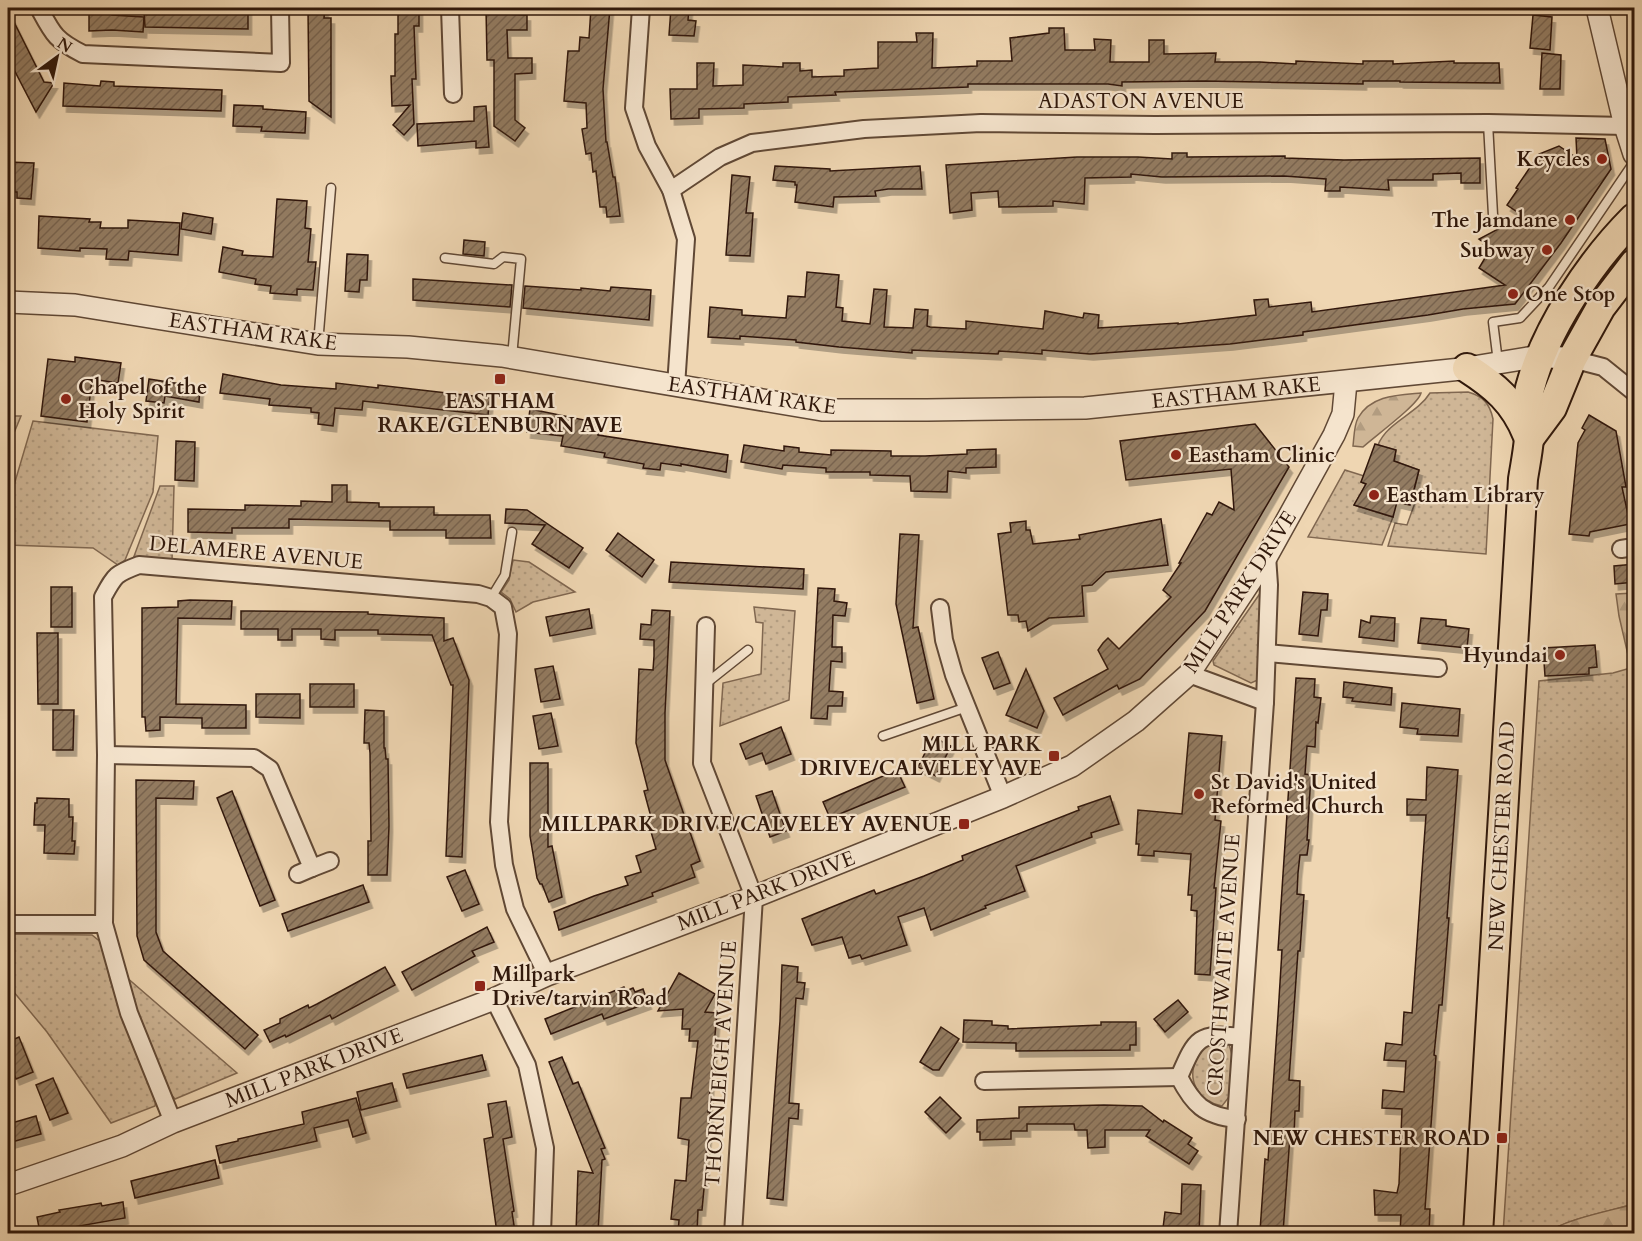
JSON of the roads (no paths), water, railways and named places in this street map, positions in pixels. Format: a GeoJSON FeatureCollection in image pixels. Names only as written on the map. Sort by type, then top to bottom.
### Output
{"type":"FeatureCollection","features":[{"type":"Feature","properties":{"kind":"highway","name":"NEW CHESTER ROAD"},"geometry":{"type":"LineString","coordinates":[[1478,1233],[1522,502],[1528,439],[1528,396],[1541,356],[1570,302],[1595,264],[1635,218]]}},
{"type":"Feature","properties":{"kind":"highway"},"geometry":{"type":"LineString","coordinates":[[1528,439],[1552,408],[1572,359],[1601,307],[1635,264]]}},
{"type":"Feature","properties":{"kind":"highway"},"geometry":{"type":"LineString","coordinates":[[1467,368],[1502,394],[1520,417],[1528,439]]}},
{"type":"Feature","properties":{"kind":"street"},"geometry":{"type":"LineString","coordinates":[[39,8],[54,35],[69,47],[83,54],[281,63],[280,8]]}},
{"type":"Feature","properties":{"kind":"street"},"geometry":{"type":"LineString","coordinates":[[450,8],[453,94]]}},
{"type":"Feature","properties":{"kind":"street"},"geometry":{"type":"LineString","coordinates":[[641,8],[634,108],[647,146],[671,190],[686,239],[675,386]]}},
{"type":"Feature","properties":{"kind":"street"},"geometry":{"type":"LineString","coordinates":[[1597,8],[1632,145]]}},
{"type":"Feature","properties":{"kind":"street","name":"ADASTON AVENUE"},"geometry":{"type":"LineString","coordinates":[[671,190],[720,157],[752,142],[864,129],[981,123],[1155,125],[1488,123],[1632,145]]}},
{"type":"Feature","properties":{"kind":"street","name":"EASTHAM RAKE"},"geometry":{"type":"LineString","coordinates":[[8,302],[75,305],[318,344],[408,347],[512,358],[822,410],[1085,408],[1346,382],[1467,368],[1541,356],[1572,359]]}},
{"type":"Feature","properties":{"kind":"street"},"geometry":{"type":"LineString","coordinates":[[1572,359],[1603,367],[1635,392]]}},
{"type":"Feature","properties":{"kind":"street","name":"MILL PARK DRIVE"},"geometry":{"type":"LineString","coordinates":[[8,1185],[122,1146],[173,1122],[494,999],[547,975],[754,897],[1072,766],[1136,721],[1189,674],[1267,556],[1334,435],[1343,414],[1346,382]]}},
{"type":"Feature","properties":{"kind":"street","name":"CROSTHWAITE AVENUE"},"geometry":{"type":"LineString","coordinates":[[1228,1233],[1268,653],[1267,556]]}},
{"type":"Feature","properties":{"kind":"street","name":"DELAMERE AVENUE"},"geometry":{"type":"LineString","coordinates":[[173,1122],[129,1013],[104,924],[106,755],[103,597],[114,577],[120,572],[139,565],[478,594],[491,598]]}},
{"type":"Feature","properties":{"kind":"street"},"geometry":{"type":"LineString","coordinates":[[491,598],[503,607],[508,634],[499,822],[504,865],[515,909],[547,975]]}},
{"type":"Feature","properties":{"kind":"street"},"geometry":{"type":"LineString","coordinates":[[940,608],[944,640],[954,675],[1003,796]]}},
{"type":"Feature","properties":{"kind":"street"},"geometry":{"type":"LineString","coordinates":[[706,626],[702,763],[754,897]]}},
{"type":"Feature","properties":{"kind":"street"},"geometry":{"type":"LineString","coordinates":[[1268,653],[1438,668]]}},
{"type":"Feature","properties":{"kind":"street"},"geometry":{"type":"LineString","coordinates":[[1189,674],[1265,702]]}},
{"type":"Feature","properties":{"kind":"street"},"geometry":{"type":"LineString","coordinates":[[106,755],[254,758],[270,769],[305,871],[330,861]]}},
{"type":"Feature","properties":{"kind":"street","name":"THORNLEIGH AVENUE"},"geometry":{"type":"LineString","coordinates":[[733,1233],[754,897]]}},
{"type":"Feature","properties":{"kind":"street"},"geometry":{"type":"LineString","coordinates":[[8,924],[104,924]]}},
{"type":"Feature","properties":{"kind":"street"},"geometry":{"type":"LineString","coordinates":[[494,999],[527,1065],[545,1148],[542,1233]]}},
{"type":"Feature","properties":{"kind":"street"},"geometry":{"type":"LineString","coordinates":[[1179,1077],[1191,1050],[1201,1040],[1216,1034],[1241,1037]]}},
{"type":"Feature","properties":{"kind":"street"},"geometry":{"type":"LineString","coordinates":[[984,1081],[1179,1077]]}},
{"type":"Feature","properties":{"kind":"street"},"geometry":{"type":"LineString","coordinates":[[1179,1077],[1198,1107],[1224,1118],[1236,1119]]}},
{"type":"Feature","properties":{"kind":"lane"},"geometry":{"type":"LineString","coordinates":[[1488,123],[1493,215]]}},
{"type":"Feature","properties":{"kind":"lane"},"geometry":{"type":"LineString","coordinates":[[1498,363],[1493,322],[1520,318],[1549,287],[1632,145]]}},
{"type":"Feature","properties":{"kind":"lane"},"geometry":{"type":"LineString","coordinates":[[318,344],[331,188]]}},
{"type":"Feature","properties":{"kind":"lane"},"geometry":{"type":"LineString","coordinates":[[445,258],[494,264],[503,257],[521,259],[512,358]]}},
{"type":"Feature","properties":{"kind":"lane"},"geometry":{"type":"LineString","coordinates":[[491,598],[505,575],[512,532]]}},
{"type":"Feature","properties":{"kind":"lane"},"geometry":{"type":"LineString","coordinates":[[704,686],[748,650]]}},
{"type":"Feature","properties":{"kind":"lane"},"geometry":{"type":"LineString","coordinates":[[883,736],[967,707]]}},
{"type":"Feature","properties":{"kind":"place","name":"Kcycles"},"geometry":{"type":"Point","coordinates":[1602,159]}},
{"type":"Feature","properties":{"kind":"place","name":"The Jamdane"},"geometry":{"type":"Point","coordinates":[1570,220]}},
{"type":"Feature","properties":{"kind":"place","name":"Subway"},"geometry":{"type":"Point","coordinates":[1547,250]}},
{"type":"Feature","properties":{"kind":"place","name":"One Stop"},"geometry":{"type":"Point","coordinates":[1513,294]}},
{"type":"Feature","properties":{"kind":"place","name":"EASTHAM RAKE/GLENBURN AVE"},"geometry":{"type":"Point","coordinates":[500,379]}},
{"type":"Feature","properties":{"kind":"place","name":"Chapel of the Holy Spirit"},"geometry":{"type":"Point","coordinates":[66,399]}},
{"type":"Feature","properties":{"kind":"place","name":"Eastham Clinic"},"geometry":{"type":"Point","coordinates":[1176,455]}},
{"type":"Feature","properties":{"kind":"place","name":"Eastham Library"},"geometry":{"type":"Point","coordinates":[1374,495]}},
{"type":"Feature","properties":{"kind":"place","name":"Hyundai"},"geometry":{"type":"Point","coordinates":[1560,655]}},
{"type":"Feature","properties":{"kind":"place","name":"MILL PARK DRIVE/CALVELEY AVE"},"geometry":{"type":"Point","coordinates":[1054,756]}},
{"type":"Feature","properties":{"kind":"place","name":"St David's United Reformed Church"},"geometry":{"type":"Point","coordinates":[1199,794]}},
{"type":"Feature","properties":{"kind":"place","name":"MILLPARK DRIVE/CALVELEY AVENUE"},"geometry":{"type":"Point","coordinates":[964,824]}},
{"type":"Feature","properties":{"kind":"place","name":"Millpark Drive/tarvin Road"},"geometry":{"type":"Point","coordinates":[480,986]}},
{"type":"Feature","properties":{"kind":"place","name":"NEW CHESTER ROAD"},"geometry":{"type":"Point","coordinates":[1502,1138]}}]}
